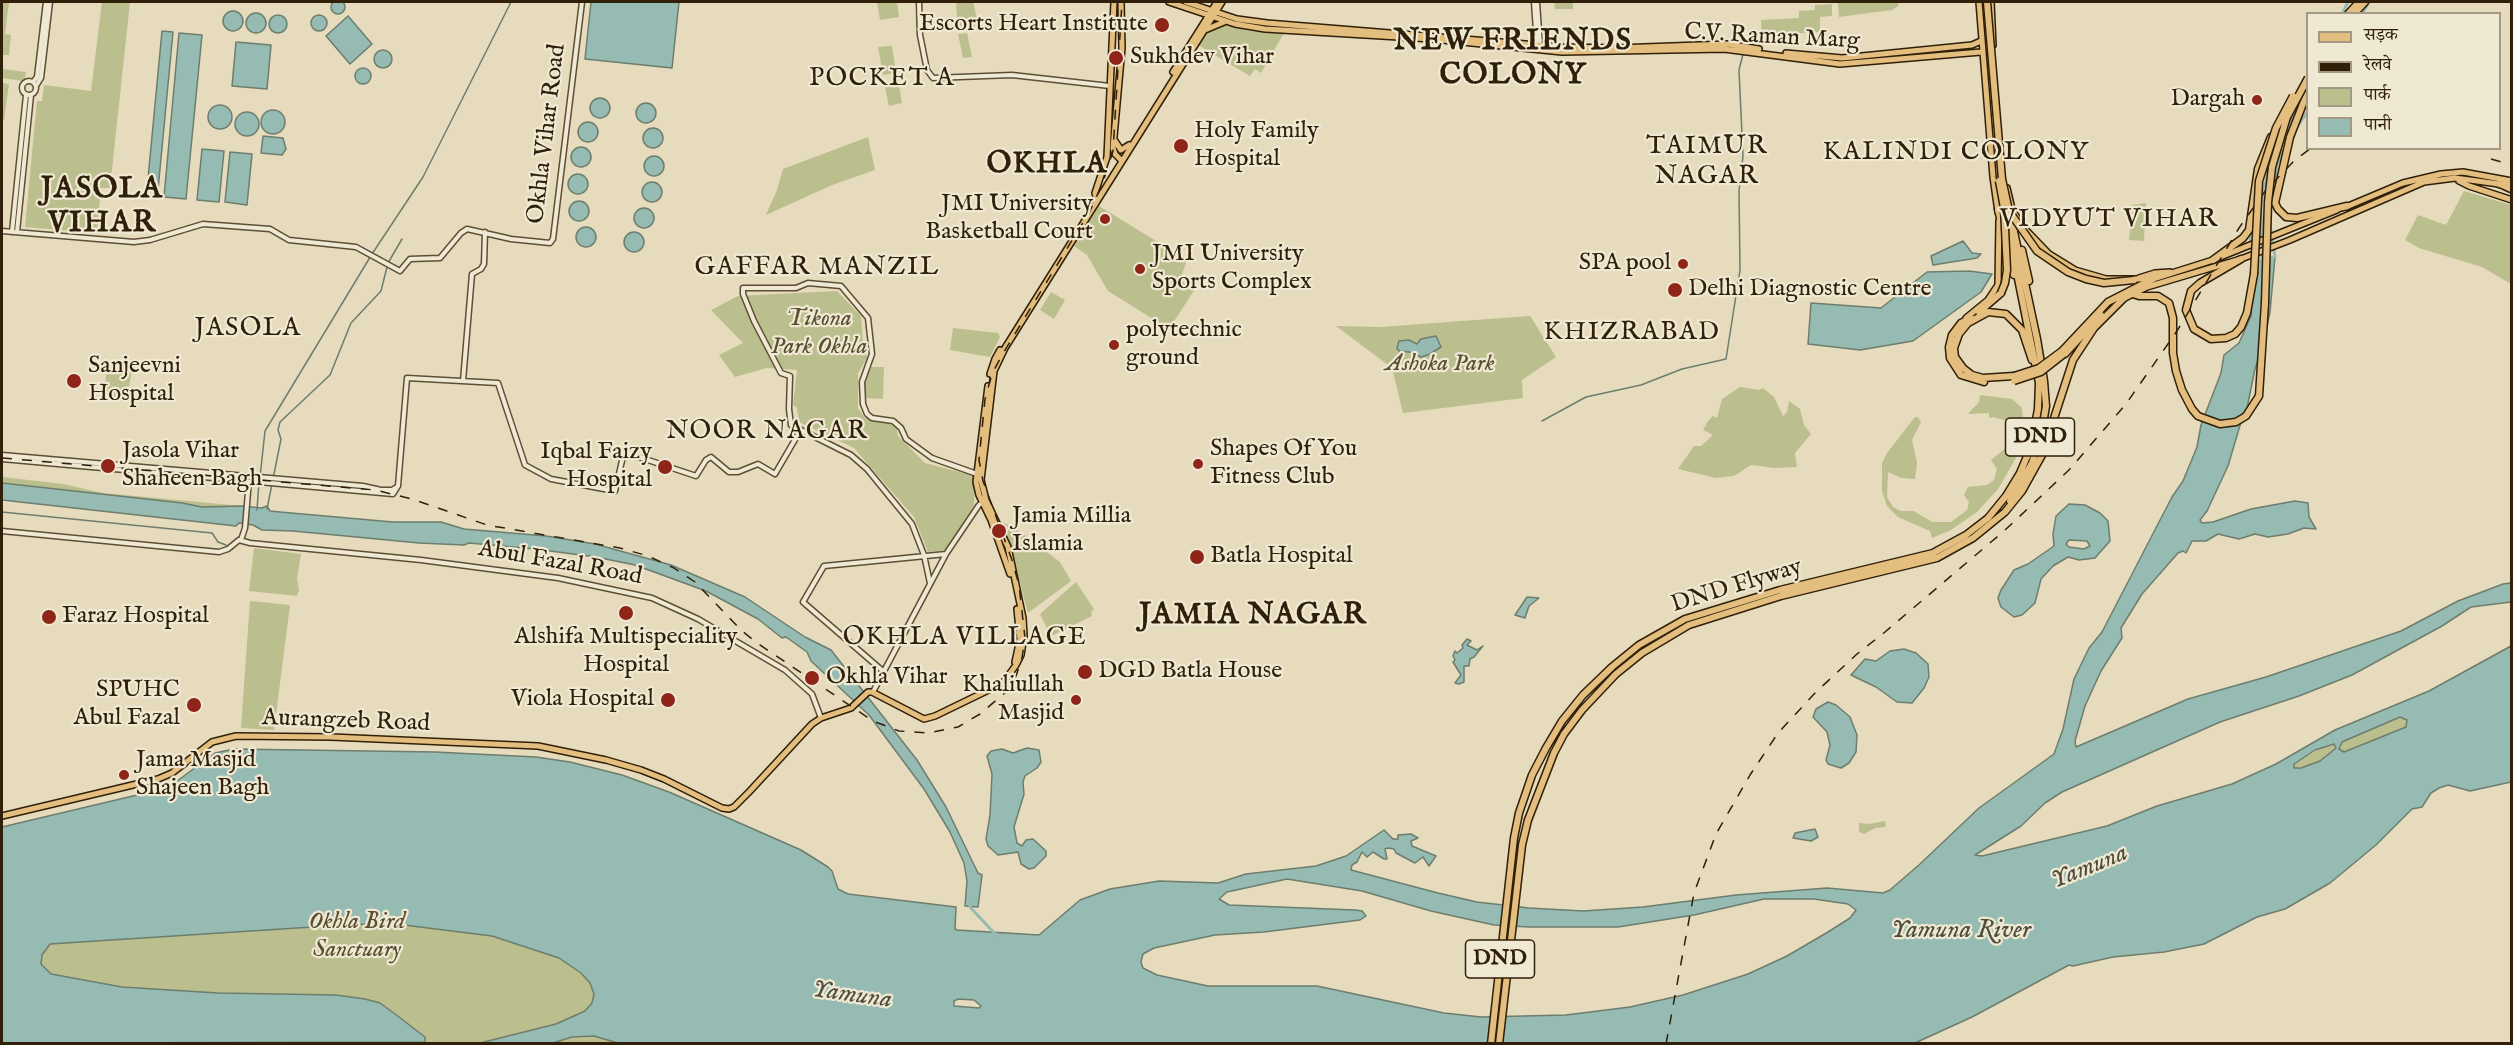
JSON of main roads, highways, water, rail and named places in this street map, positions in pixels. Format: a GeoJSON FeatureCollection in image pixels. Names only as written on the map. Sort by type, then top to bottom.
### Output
{"type":"FeatureCollection","features":[{"type":"Feature","properties":{"kind":"highway"},"geometry":{"type":"LineString","coordinates":[[1985,2],[2002,179],[2031,357]]}},
{"type":"Feature","properties":{"kind":"highway"},"geometry":{"type":"LineString","coordinates":[[2213,260],[2243,238],[2249,230],[2262,154],[2306,74]]}},
{"type":"Feature","properties":{"kind":"highway"},"geometry":{"type":"LineString","coordinates":[[2133,294],[2139,297],[2153,295],[2162,297],[2171,309],[2173,353],[2182,390],[2192,410],[2198,416],[2220,424],[2236,422],[2246,416],[2259,396],[2268,202],[2272,167],[2287,117],[2306,80]]}},
{"type":"Feature","properties":{"kind":"highway"},"geometry":{"type":"LineString","coordinates":[[2306,94],[2290,136],[2275,203],[2286,217],[2297,218],[2347,206]]}},
{"type":"Feature","properties":{"kind":"highway"},"geometry":{"type":"LineString","coordinates":[[2243,258],[2195,286],[2189,295],[2187,316],[2191,325],[2206,338],[2226,338],[2235,334],[2245,321],[2254,274],[2257,200],[2262,168],[2276,128]]}},
{"type":"Feature","properties":{"kind":"highway"},"geometry":{"type":"LineString","coordinates":[[2499,184],[2511,184]]}},
{"type":"Feature","properties":{"kind":"highway"},"geometry":{"type":"LineString","coordinates":[[2006,209],[2028,241],[2068,273],[2104,283],[2134,280]]}},
{"type":"Feature","properties":{"kind":"highway"},"geometry":{"type":"LineString","coordinates":[[2006,209],[2007,276],[2001,293],[1985,308],[1961,323],[1952,335],[1949,347],[1950,358],[1955,369],[1966,378],[1978,381],[2014,379],[2039,368],[2063,353],[2101,315],[2123,299]]}},
{"type":"Feature","properties":{"kind":"highway"},"geometry":{"type":"LineString","coordinates":[[2006,209],[2041,347],[2041,362]]}},
{"type":"Feature","properties":{"kind":"highway","name":"DND"},"geometry":{"type":"LineString","coordinates":[[2006,209],[2034,340],[2039,383]]}},
{"type":"Feature","properties":{"kind":"highway"},"geometry":{"type":"LineString","coordinates":[[2063,353],[2108,302],[2153,279]]}},
{"type":"Feature","properties":{"kind":"highway"},"geometry":{"type":"LineString","coordinates":[[1992,522],[2005,512],[2032,475],[2042,455],[2077,353],[2094,328],[2123,299]]}},
{"type":"Feature","properties":{"kind":"highway"},"geometry":{"type":"LineString","coordinates":[[2014,379],[1983,378],[1972,375],[1963,368],[1956,361],[1954,352],[1956,339],[1961,330],[1988,312],[2001,312],[2018,323],[2039,383]]}},
{"type":"Feature","properties":{"kind":"highway","name":"DND"},"geometry":{"type":"LineString","coordinates":[[1992,522],[2008,504],[2026,476],[2036,450],[2046,406],[2041,362],[2034,340]]}},
{"type":"Feature","properties":{"kind":"highway","name":"DND Flyway"},"geometry":{"type":"LineString","coordinates":[[1491,1044],[1509,875],[1519,813],[1532,775],[1562,721],[1612,667],[1660,632],[1704,611],[1933,553],[1966,535],[1988,518],[2006,496],[2022,470],[2036,429],[2039,383]]}},
{"type":"Feature","properties":{"kind":"highway","name":"DND Flyway"},"geometry":{"type":"LineString","coordinates":[[1499,1044],[1519,875],[1528,820],[1541,782],[1564,734],[1601,688],[1642,653],[1689,625],[1781,596],[1939,557],[1973,538],[1992,522]]}},
{"type":"Feature","properties":{"kind":"main road"},"geometry":{"type":"LineString","coordinates":[[1096,200],[1107,157],[1114,2]]}},
{"type":"Feature","properties":{"kind":"main road"},"geometry":{"type":"LineString","coordinates":[[1119,158],[1114,140],[1122,48],[1121,2]]}},
{"type":"Feature","properties":{"kind":"main road","name":"C.V. Raman Marg"},"geometry":{"type":"LineString","coordinates":[[1169,2],[1227,19],[1538,46],[1617,48],[1727,44],[1837,61],[1981,52]]}},
{"type":"Feature","properties":{"kind":"main road","name":"C.V. Raman Marg"},"geometry":{"type":"LineString","coordinates":[[1186,2],[1212,14]]}},
{"type":"Feature","properties":{"kind":"main road"},"geometry":{"type":"LineString","coordinates":[[866,692],[874,690],[914,713],[924,716],[1001,681],[1014,663],[1020,639],[1018,614],[1009,569],[976,482],[992,367],[1096,200],[1119,158],[1204,31],[1217,2]]}},
{"type":"Feature","properties":{"kind":"main road"},"geometry":{"type":"LineString","coordinates":[[1119,158],[1222,2]]}},
{"type":"Feature","properties":{"kind":"main road"},"geometry":{"type":"LineString","coordinates":[[1204,31],[1227,19],[1222,2]]}},
{"type":"Feature","properties":{"kind":"main road"},"geometry":{"type":"LineString","coordinates":[[1985,2],[1981,52],[1993,177],[2006,209]]}},
{"type":"Feature","properties":{"kind":"main road"},"geometry":{"type":"LineString","coordinates":[[1961,323],[1988,300],[1998,285],[2006,209],[1999,116],[1985,2]]}},
{"type":"Feature","properties":{"kind":"main road","name":"C.V. Raman Marg"},"geometry":{"type":"LineString","coordinates":[[1837,61],[1958,47],[1981,41]]}},
{"type":"Feature","properties":{"kind":"main road"},"geometry":{"type":"LineString","coordinates":[[1989,117],[1999,116]]}},
{"type":"Feature","properties":{"kind":"main road"},"geometry":{"type":"LineString","coordinates":[[1114,140],[1121,150],[1129,145]]}},
{"type":"Feature","properties":{"kind":"main road"},"geometry":{"type":"LineString","coordinates":[[1107,157],[1119,158]]}},
{"type":"Feature","properties":{"kind":"main road"},"geometry":{"type":"LineString","coordinates":[[2134,280],[2153,279],[2213,260],[2403,183],[2441,174],[2473,173],[2511,184]]}},
{"type":"Feature","properties":{"kind":"main road"},"geometry":{"type":"LineString","coordinates":[[2123,299],[2147,287],[2243,258],[2290,240],[2424,182],[2455,178],[2499,184]]}},
{"type":"Feature","properties":{"kind":"main road"},"geometry":{"type":"LineString","coordinates":[[2455,178],[2469,186],[2511,200]]}},
{"type":"Feature","properties":{"kind":"main road"},"geometry":{"type":"LineString","coordinates":[[2134,280],[2155,273],[2175,272]]}},
{"type":"Feature","properties":{"kind":"main road"},"geometry":{"type":"LineString","coordinates":[[866,692],[872,692],[916,717],[928,718],[1003,683],[1016,665],[1024,643],[1023,618],[1008,547],[984,501],[981,480],[994,371],[1037,295]]}},
{"type":"Feature","properties":{"kind":"main road","name":"Aurangzeb Road"},"geometry":{"type":"LineString","coordinates":[[2,818],[165,779],[178,772],[207,748],[235,738],[545,750],[641,772],[727,809],[734,807],[808,727],[820,717],[854,704],[866,692]]}},
{"type":"Feature","properties":{"kind":"water"},"geometry":{"type":"Polygon","coordinates":[[[335,0],[341,0],[345,7],[341,14],[335,14],[331,10],[331,4],[335,0]]]}},
{"type":"Feature","properties":{"kind":"water"},"geometry":{"type":"Polygon","coordinates":[[[591,2],[679,2],[672,68],[585,59],[591,2]]]}},
{"type":"Feature","properties":{"kind":"water"},"geometry":{"type":"Polygon","coordinates":[[[233,11],[240,14],[243,21],[240,28],[233,31],[226,28],[223,21],[226,14],[233,11]]]}},
{"type":"Feature","properties":{"kind":"water"},"geometry":{"type":"Polygon","coordinates":[[[256,13],[263,16],[266,23],[263,30],[256,33],[249,30],[246,23],[249,16],[256,13]]]}},
{"type":"Feature","properties":{"kind":"water"},"geometry":{"type":"Polygon","coordinates":[[[274,15],[282,15],[287,20],[285,31],[274,33],[269,28],[269,20],[274,15]]]}},
{"type":"Feature","properties":{"kind":"water"},"geometry":{"type":"Polygon","coordinates":[[[319,15],[325,17],[327,23],[325,29],[319,31],[313,29],[311,23],[313,17],[319,15]]]}},
{"type":"Feature","properties":{"kind":"water"},"geometry":{"type":"Polygon","coordinates":[[[348,16],[372,44],[350,64],[326,36],[348,16]]]}},
{"type":"Feature","properties":{"kind":"water"},"geometry":{"type":"Polygon","coordinates":[[[162,31],[173,32],[158,190],[147,189],[162,31]]]}},
{"type":"Feature","properties":{"kind":"water"},"geometry":{"type":"Polygon","coordinates":[[[179,33],[202,35],[186,199],[164,197],[179,33]]]}},
{"type":"Feature","properties":{"kind":"water"},"geometry":{"type":"Polygon","coordinates":[[[236,42],[271,45],[267,89],[232,86],[236,42]]]}},
{"type":"Feature","properties":{"kind":"water"},"geometry":{"type":"Polygon","coordinates":[[[383,50],[389,53],[392,59],[389,65],[383,68],[377,65],[374,59],[377,53],[383,50]]]}},
{"type":"Feature","properties":{"kind":"water"},"geometry":{"type":"Polygon","coordinates":[[[360,68],[366,68],[371,76],[369,82],[360,84],[355,79],[355,73],[360,68]]]}},
{"type":"Feature","properties":{"kind":"water"},"geometry":{"type":"Polygon","coordinates":[[[596,98],[604,98],[610,104],[610,112],[604,118],[596,118],[590,112],[590,104],[596,98]]]}},
{"type":"Feature","properties":{"kind":"water"},"geometry":{"type":"Polygon","coordinates":[[[642,103],[650,103],[656,109],[656,117],[650,123],[642,123],[636,117],[636,109],[642,103]]]}},
{"type":"Feature","properties":{"kind":"water"},"geometry":{"type":"Polygon","coordinates":[[[220,105],[228,109],[232,117],[228,125],[220,129],[212,125],[208,117],[212,109],[220,105]]]}},
{"type":"Feature","properties":{"kind":"water"},"geometry":{"type":"Polygon","coordinates":[[[273,110],[281,114],[285,122],[281,130],[273,134],[265,130],[261,122],[265,114],[273,110]]]}},
{"type":"Feature","properties":{"kind":"water"},"geometry":{"type":"Polygon","coordinates":[[[247,112],[255,116],[259,124],[255,132],[247,136],[239,132],[235,124],[239,116],[247,112]]]}},
{"type":"Feature","properties":{"kind":"water"},"geometry":{"type":"Polygon","coordinates":[[[584,122],[592,122],[598,128],[598,136],[592,142],[584,142],[578,136],[578,128],[584,122]]]}},
{"type":"Feature","properties":{"kind":"water"},"geometry":{"type":"Polygon","coordinates":[[[649,128],[657,128],[663,134],[663,142],[657,148],[649,148],[643,142],[643,134],[649,128]]]}},
{"type":"Feature","properties":{"kind":"water"},"geometry":{"type":"Polygon","coordinates":[[[263,136],[283,138],[286,149],[282,155],[261,153],[263,136]]]}},
{"type":"Feature","properties":{"kind":"water"},"geometry":{"type":"Polygon","coordinates":[[[577,147],[585,147],[591,153],[591,161],[585,167],[577,167],[571,161],[571,153],[577,147]]]}},
{"type":"Feature","properties":{"kind":"water"},"geometry":{"type":"Polygon","coordinates":[[[202,149],[224,151],[219,202],[197,200],[202,149]]]}},
{"type":"Feature","properties":{"kind":"water"},"geometry":{"type":"Polygon","coordinates":[[[230,152],[252,154],[247,205],[225,202],[230,152]]]}},
{"type":"Feature","properties":{"kind":"water"},"geometry":{"type":"Polygon","coordinates":[[[650,156],[658,156],[664,162],[664,170],[658,176],[650,176],[644,170],[644,162],[650,156]]]}},
{"type":"Feature","properties":{"kind":"water"},"geometry":{"type":"Polygon","coordinates":[[[574,174],[582,174],[588,180],[588,188],[582,194],[574,194],[568,188],[568,180],[574,174]]]}},
{"type":"Feature","properties":{"kind":"water"},"geometry":{"type":"Polygon","coordinates":[[[648,182],[656,182],[662,188],[662,196],[656,202],[648,202],[642,196],[642,188],[648,182]]]}},
{"type":"Feature","properties":{"kind":"water"},"geometry":{"type":"Polygon","coordinates":[[[575,201],[583,201],[589,207],[589,215],[583,221],[575,221],[569,215],[569,207],[575,201]]]}},
{"type":"Feature","properties":{"kind":"water"},"geometry":{"type":"Polygon","coordinates":[[[640,208],[648,208],[654,214],[654,222],[648,228],[640,228],[634,222],[634,214],[640,208]]]}},
{"type":"Feature","properties":{"kind":"water"},"geometry":{"type":"Polygon","coordinates":[[[582,227],[590,227],[596,233],[596,241],[590,247],[582,247],[576,241],[576,233],[582,227]]]}},
{"type":"Feature","properties":{"kind":"water"},"geometry":{"type":"Polygon","coordinates":[[[630,232],[638,232],[644,238],[644,246],[638,252],[630,252],[624,246],[624,238],[630,232]]]}},
{"type":"Feature","properties":{"kind":"water"},"geometry":{"type":"Polygon","coordinates":[[[1963,241],[1972,253],[1981,254],[1977,258],[1933,265],[1931,256],[1963,241]]]}},
{"type":"Feature","properties":{"kind":"water"},"geometry":{"type":"Polygon","coordinates":[[[2275,257],[2270,312],[2246,413],[2241,422],[2228,466],[2207,511],[2200,520],[2202,523],[2213,522],[2251,509],[2295,501],[2308,503],[2309,517],[2316,529],[2304,528],[2288,534],[2268,537],[2255,534],[2239,539],[2218,534],[2206,541],[2192,541],[2186,553],[2183,551],[2178,553],[2142,594],[2121,628],[2122,638],[2101,671],[2085,706],[2075,741],[2076,747],[2188,699],[2266,677],[2401,631],[2458,601],[2503,584],[2511,583],[2511,602],[2471,607],[2442,626],[2352,675],[2299,696],[2220,722],[2062,792],[2045,803],[2021,826],[1975,855],[1982,856],[2107,826],[2157,806],[2232,784],[2276,764],[2335,730],[2429,691],[2511,646],[2511,782],[2470,791],[2448,785],[2439,788],[2431,793],[2422,807],[2412,809],[2376,845],[2330,883],[2285,909],[2257,917],[2204,944],[2069,965],[1972,1017],[1915,1043],[621,1044],[594,1036],[572,1037],[553,1043],[480,1043],[556,1024],[585,1011],[592,1003],[594,994],[590,983],[581,973],[559,958],[492,936],[388,923],[50,944],[42,955],[41,964],[51,974],[122,987],[218,993],[336,995],[365,999],[380,1003],[425,1037],[425,1042],[2,1043],[2,827],[154,791],[173,784],[215,753],[234,749],[435,752],[536,757],[570,762],[622,775],[669,792],[801,850],[828,867],[832,871],[838,889],[848,894],[956,907],[955,929],[957,930],[1039,935],[1080,900],[1110,889],[1159,881],[1218,883],[1246,874],[1316,866],[1346,856],[1384,830],[1393,839],[1398,839],[1398,835],[1411,834],[1418,838],[1411,841],[1412,846],[1436,856],[1429,866],[1423,857],[1415,863],[1396,853],[1394,849],[1385,849],[1387,859],[1373,852],[1367,857],[1362,852],[1351,870],[1477,902],[1583,911],[1827,888],[1883,893],[1890,890],[1920,864],[1979,808],[2054,754],[2063,729],[2074,679],[2089,648],[2102,632],[2172,497],[2183,481],[2197,447],[2201,425],[2221,373],[2224,355],[2239,343],[2251,316],[2254,264],[2275,257]],[[2400,717],[2342,742],[2339,749],[2344,752],[2406,727],[2407,720],[2400,717]],[[2334,744],[2315,750],[2294,764],[2294,768],[2301,768],[2320,761],[2336,748],[2334,744]],[[1287,879],[1227,892],[1219,899],[1229,905],[1355,910],[1362,911],[1366,916],[1360,920],[1264,932],[1215,935],[1154,948],[1143,954],[1141,962],[1143,968],[1157,975],[1208,986],[1317,986],[1444,1013],[1481,1017],[1566,1015],[1630,1007],[1683,995],[1748,974],[1787,956],[1850,918],[1856,910],[1848,904],[1814,899],[1764,899],[1694,915],[1618,927],[1529,927],[1494,925],[1431,911],[1362,891],[1287,879]],[[974,1000],[954,1001],[954,1006],[979,1008],[981,1006],[974,1000]]]}},
{"type":"Feature","properties":{"kind":"water"},"geometry":{"type":"Polygon","coordinates":[[[1969,271],[1992,274],[1981,292],[1913,341],[1860,350],[1808,344],[1811,303],[1881,308],[1927,272],[1969,271]]]}},
{"type":"Feature","properties":{"kind":"water"},"geometry":{"type":"Polygon","coordinates":[[[1436,336],[1441,347],[1421,357],[1399,351],[1397,348],[1399,341],[1409,340],[1417,344],[1421,339],[1436,336]]]}},
{"type":"Feature","properties":{"kind":"water"},"geometry":{"type":"Polygon","coordinates":[[[2,483],[202,507],[262,508],[267,506],[270,511],[393,522],[441,522],[464,529],[546,536],[595,544],[671,565],[745,597],[805,637],[831,650],[917,760],[946,807],[978,873],[982,875],[978,907],[965,906],[967,881],[964,863],[950,832],[924,789],[869,715],[811,661],[807,652],[786,637],[782,638],[758,619],[706,591],[635,565],[596,557],[469,543],[464,545],[419,543],[262,530],[253,525],[239,523],[236,526],[2,500],[2,483]]]}},
{"type":"Feature","properties":{"kind":"water"},"geometry":{"type":"Polygon","coordinates":[[[2069,504],[2085,505],[2100,513],[2108,521],[2110,541],[2095,558],[2079,560],[2068,557],[2053,566],[2041,579],[2035,603],[2022,615],[2014,617],[2001,607],[1998,598],[2001,590],[2014,570],[2028,564],[2054,546],[2056,516],[2069,504]],[[2069,540],[2066,544],[2069,547],[2084,549],[2090,546],[2087,541],[2069,540]]]}},
{"type":"Feature","properties":{"kind":"water"},"geometry":{"type":"Polygon","coordinates":[[[1527,597],[1539,598],[1529,606],[1525,618],[1515,615],[1527,597]]]}},
{"type":"Feature","properties":{"kind":"water"},"geometry":{"type":"Polygon","coordinates":[[[1467,639],[1471,641],[1467,645],[1477,650],[1483,646],[1470,659],[1469,666],[1464,666],[1464,682],[1459,684],[1455,683],[1461,675],[1453,662],[1455,660],[1453,656],[1455,651],[1457,653],[1463,648],[1462,645],[1467,639]]]}},
{"type":"Feature","properties":{"kind":"water"},"geometry":{"type":"Polygon","coordinates":[[[1904,649],[1916,653],[1928,664],[1929,677],[1924,688],[1912,703],[1897,702],[1876,687],[1851,675],[1865,659],[1876,661],[1890,651],[1904,649]]]}},
{"type":"Feature","properties":{"kind":"water"},"geometry":{"type":"Polygon","coordinates":[[[1828,702],[1836,705],[1850,717],[1857,735],[1856,752],[1849,763],[1841,768],[1828,764],[1826,760],[1830,745],[1827,732],[1813,717],[1816,709],[1828,702]]]}},
{"type":"Feature","properties":{"kind":"water"},"geometry":{"type":"Polygon","coordinates":[[[1027,748],[1039,750],[1041,762],[1037,768],[1025,776],[1024,794],[1014,827],[1017,843],[1022,846],[1026,840],[1033,839],[1046,851],[1046,856],[1034,868],[1029,869],[1021,864],[1018,852],[998,855],[988,846],[986,839],[992,774],[987,756],[991,751],[1002,749],[1013,753],[1027,748]]]}},
{"type":"Feature","properties":{"kind":"water"},"geometry":{"type":"Polygon","coordinates":[[[1815,829],[1818,837],[1811,841],[1793,838],[1795,833],[1815,829]]]}},
{"type":"Feature","properties":{"kind":"waterway"},"geometry":{"type":"LineString","coordinates":[[260,477],[265,431],[372,254],[423,177],[511,2]]}},
{"type":"Feature","properties":{"kind":"waterway"},"geometry":{"type":"LineString","coordinates":[[2343,12],[2348,2]]}},
{"type":"Feature","properties":{"kind":"waterway"},"geometry":{"type":"LineString","coordinates":[[2363,12],[2369,2]]}},
{"type":"Feature","properties":{"kind":"waterway"},"geometry":{"type":"LineString","coordinates":[[1542,421],[1586,397],[1641,385],[1682,369],[1726,359],[1740,270],[1739,191],[1743,156],[1739,70],[1743,54]]}},
{"type":"Feature","properties":{"kind":"waterway"},"geometry":{"type":"LineString","coordinates":[[2287,125],[2300,106]]}},
{"type":"Feature","properties":{"kind":"waterway"},"geometry":{"type":"LineString","coordinates":[[2297,127],[2306,114]]}},
{"type":"Feature","properties":{"kind":"waterway"},"geometry":{"type":"LineString","coordinates":[[2271,208],[2277,164],[2286,145]]}},
{"type":"Feature","properties":{"kind":"waterway"},"geometry":{"type":"LineString","coordinates":[[2262,261],[2261,203],[2269,167]]}},
{"type":"Feature","properties":{"kind":"waterway"},"geometry":{"type":"LineString","coordinates":[[2253,254],[2250,238],[2254,216]]}},
{"type":"Feature","properties":{"kind":"waterway"},"geometry":{"type":"LineString","coordinates":[[2254,263],[2275,257],[2270,224]]}},
{"type":"Feature","properties":{"kind":"waterway"},"geometry":{"type":"LineString","coordinates":[[267,509],[281,439],[278,430],[280,422],[330,375],[351,323],[381,291],[388,263],[402,239]]}},
{"type":"Feature","properties":{"kind":"waterway"},"geometry":{"type":"LineString","coordinates":[[257,510],[259,482]]}},
{"type":"Feature","properties":{"kind":"waterway"},"geometry":{"type":"LineString","coordinates":[[2,512],[212,533],[218,542],[226,545]]}},
{"type":"Feature","properties":{"kind":"waterway"},"geometry":{"type":"LineString","coordinates":[[970,903],[970,907],[997,936]]}},
{"type":"Feature","properties":{"kind":"railway"},"geometry":{"type":"LineString","coordinates":[[2,458],[375,490],[412,499],[487,525],[620,548],[648,556],[674,568],[695,582],[742,631],[757,643],[873,721],[899,731],[928,733],[958,727],[980,714],[1006,692],[1016,676],[1022,658],[1025,638],[1019,585],[983,481],[979,460],[985,399],[992,374],[1002,355],[1090,211],[1103,182],[1113,151],[1122,2]]}},
{"type":"Feature","properties":{"kind":"railway"},"geometry":{"type":"LineString","coordinates":[[1666,1044],[1694,893],[1716,834],[1750,775],[1778,733],[1816,692],[1857,654],[2004,531],[2069,470],[2126,404],[2177,331],[2239,228],[2266,190],[2295,160],[2308,150]]}},
{"type":"Feature","properties":{"kind":"railway"},"geometry":{"type":"LineString","coordinates":[[2491,159],[2512,165]]}},
{"type":"Feature","properties":{"kind":"place","name":"Escorts Heart Institute"},"geometry":{"type":"Point","coordinates":[1162,25]}},
{"type":"Feature","properties":{"kind":"place","name":"Sukhdev Vihar"},"geometry":{"type":"Point","coordinates":[1116,58]}},
{"type":"Feature","properties":{"kind":"place","name":"Dargah"},"geometry":{"type":"Point","coordinates":[2257,100]}},
{"type":"Feature","properties":{"kind":"place","name":"Holy Family Hospital"},"geometry":{"type":"Point","coordinates":[1181,146]}},
{"type":"Feature","properties":{"kind":"place","name":"JMI University Basketball Court"},"geometry":{"type":"Point","coordinates":[1105,219]}},
{"type":"Feature","properties":{"kind":"place","name":"SPA pool"},"geometry":{"type":"Point","coordinates":[1683,264]}},
{"type":"Feature","properties":{"kind":"place","name":"JMI University Sports Complex"},"geometry":{"type":"Point","coordinates":[1140,269]}},
{"type":"Feature","properties":{"kind":"place","name":"Delhi Diagnostic Centre"},"geometry":{"type":"Point","coordinates":[1675,290]}},
{"type":"Feature","properties":{"kind":"place","name":"polytechnic ground"},"geometry":{"type":"Point","coordinates":[1114,345]}},
{"type":"Feature","properties":{"kind":"place","name":"Sanjeevni Hospital"},"geometry":{"type":"Point","coordinates":[74,381]}},
{"type":"Feature","properties":{"kind":"place","name":"Shapes Of You Fitness Club"},"geometry":{"type":"Point","coordinates":[1198,464]}},
{"type":"Feature","properties":{"kind":"place","name":"Jasola Vihar Shaheen Bagh"},"geometry":{"type":"Point","coordinates":[108,466]}},
{"type":"Feature","properties":{"kind":"place","name":"Iqbal Faizy Hospital"},"geometry":{"type":"Point","coordinates":[665,467]}},
{"type":"Feature","properties":{"kind":"place","name":"Jamia Millia Islamia"},"geometry":{"type":"Point","coordinates":[999,531]}},
{"type":"Feature","properties":{"kind":"place","name":"Batla Hospital"},"geometry":{"type":"Point","coordinates":[1197,557]}},
{"type":"Feature","properties":{"kind":"place","name":"Alshifa Multispeciality Hospital"},"geometry":{"type":"Point","coordinates":[626,613]}},
{"type":"Feature","properties":{"kind":"place","name":"Faraz Hospital"},"geometry":{"type":"Point","coordinates":[49,617]}},
{"type":"Feature","properties":{"kind":"place","name":"DGD Batla House"},"geometry":{"type":"Point","coordinates":[1085,672]}},
{"type":"Feature","properties":{"kind":"place","name":"Okhla Vihar"},"geometry":{"type":"Point","coordinates":[812,678]}},
{"type":"Feature","properties":{"kind":"place","name":"Viola Hospital"},"geometry":{"type":"Point","coordinates":[668,700]}},
{"type":"Feature","properties":{"kind":"place","name":"Khaliullah Masjid"},"geometry":{"type":"Point","coordinates":[1076,700]}},
{"type":"Feature","properties":{"kind":"place","name":"SPUHC Abul Fazal"},"geometry":{"type":"Point","coordinates":[194,705]}},
{"type":"Feature","properties":{"kind":"place","name":"Jama Masjid Shajeen Bagh"},"geometry":{"type":"Point","coordinates":[124,775]}},
{"type":"Feature","properties":{"kind":"district","name":"NEW FRIENDS COLONY"},"geometry":{"type":"Point","coordinates":[1513,60]}},
{"type":"Feature","properties":{"kind":"district","name":"POCKET A"},"geometry":{"type":"Point","coordinates":[882,80]}},
{"type":"Feature","properties":{"kind":"district","name":"KALINDI COLONY"},"geometry":{"type":"Point","coordinates":[1956,154]}},
{"type":"Feature","properties":{"kind":"district","name":"TAIMUR NAGAR"},"geometry":{"type":"Point","coordinates":[1707,163]}},
{"type":"Feature","properties":{"kind":"district","name":"OKHLA"},"geometry":{"type":"Point","coordinates":[1047,166]}},
{"type":"Feature","properties":{"kind":"district","name":"JASOLA VIHAR"},"geometry":{"type":"Point","coordinates":[102,208]}},
{"type":"Feature","properties":{"kind":"district","name":"VIDYUT VIHAR"},"geometry":{"type":"Point","coordinates":[2109,221]}},
{"type":"Feature","properties":{"kind":"district","name":"GAFFAR MANZIL"},"geometry":{"type":"Point","coordinates":[817,269]}},
{"type":"Feature","properties":{"kind":"district","name":"JASOLA"},"geometry":{"type":"Point","coordinates":[248,330]}},
{"type":"Feature","properties":{"kind":"district","name":"KHIZRABAD"},"geometry":{"type":"Point","coordinates":[1632,334]}},
{"type":"Feature","properties":{"kind":"district","name":"NOOR NAGAR"},"geometry":{"type":"Point","coordinates":[767,433]}},
{"type":"Feature","properties":{"kind":"district","name":"JAMIA NAGAR"},"geometry":{"type":"Point","coordinates":[1253,617]}},
{"type":"Feature","properties":{"kind":"district","name":"OKHLA VILLAGE"},"geometry":{"type":"Point","coordinates":[965,639]}},
{"type":"Feature","properties":{"kind":"park label","name":"Tikona Park Okhla"},"geometry":{"type":"Point","coordinates":[819,334]}},
{"type":"Feature","properties":{"kind":"park label","name":"Ashoka Park"},"geometry":{"type":"Point","coordinates":[1440,365]}},
{"type":"Feature","properties":{"kind":"park label","name":"Okhla Bird Sanctuary"},"geometry":{"type":"Point","coordinates":[357,937]}},
{"type":"Feature","properties":{"kind":"water label","name":"Yamuna"},"geometry":{"type":"Point","coordinates":[2090,868]}},
{"type":"Feature","properties":{"kind":"water label","name":"Yamuna River"},"geometry":{"type":"Point","coordinates":[1961,932]}},
{"type":"Feature","properties":{"kind":"water label","name":"Yamuna"},"geometry":{"type":"Point","coordinates":[852,996]}}]}
